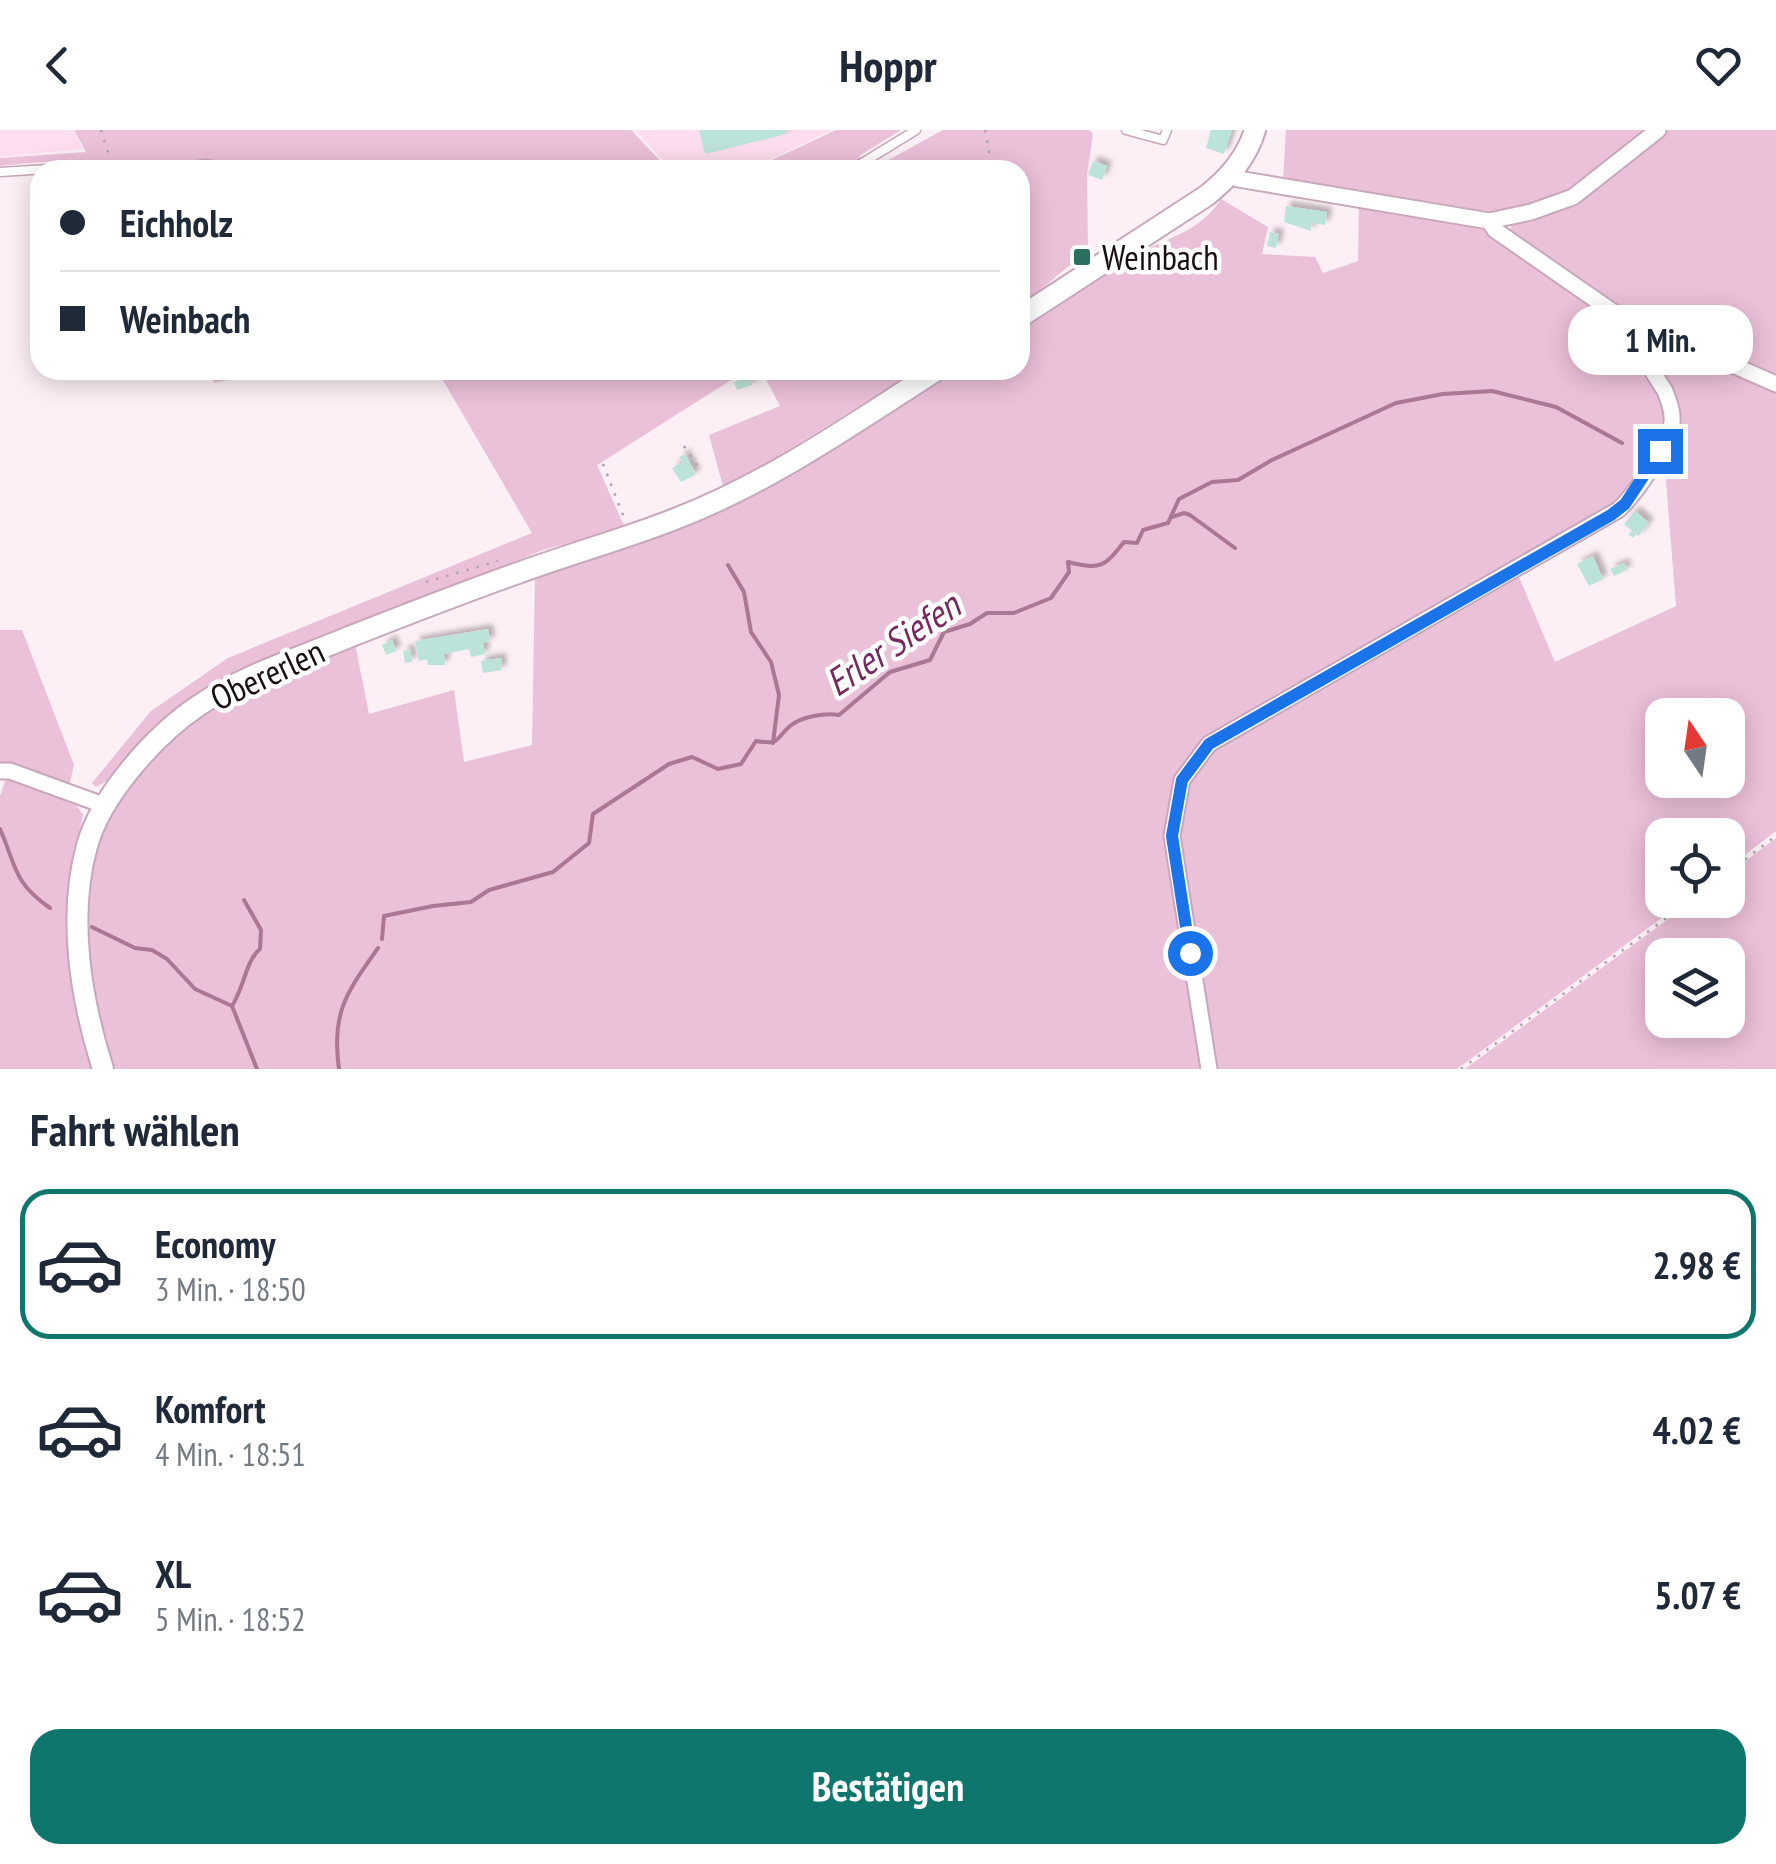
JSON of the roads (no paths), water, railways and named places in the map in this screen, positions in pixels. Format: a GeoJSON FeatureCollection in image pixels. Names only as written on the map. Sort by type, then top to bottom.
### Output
{"type":"FeatureCollection","features":[{"type":"Feature","properties":{"kind":"main road"},"geometry":{"type":"LineString","coordinates":[[1030,311],[1191,208],[1231,173],[1255,130]]}},
{"type":"Feature","properties":{"kind":"main road","name":"Obererlen"},"geometry":{"type":"LineString","coordinates":[[103,1069],[81,972],[78,901],[87,844],[106,806],[156,740],[199,705],[256,675],[464,592],[632,536],[718,501],[799,457],[921,380]]}},
{"type":"Feature","properties":{"kind":"street"},"geometry":{"type":"LineString","coordinates":[[1231,173],[1238,179],[1489,221],[1573,197],[1658,130]]}},
{"type":"Feature","properties":{"kind":"street"},"geometry":{"type":"LineString","coordinates":[[1489,221],[1495,230],[1616,314],[1776,384]]}},
{"type":"Feature","properties":{"kind":"street"},"geometry":{"type":"LineString","coordinates":[[1208,1069],[1172,836],[1182,780],[1209,744],[1625,504],[1660,451],[1672,426],[1672,416],[1666,392],[1616,314]]}},
{"type":"Feature","properties":{"kind":"street"},"geometry":{"type":"LineString","coordinates":[[0,772],[10,771],[106,806]]}},
{"type":"Feature","properties":{"kind":"lane"},"geometry":{"type":"LineString","coordinates":[[868,160],[916,130]]}},
{"type":"Feature","properties":{"kind":"lane"},"geometry":{"type":"LineString","coordinates":[[1126,130],[1163,140],[1167,130]]}},
{"type":"Feature","properties":{"kind":"lane"},"geometry":{"type":"LineString","coordinates":[[0,172],[30,170]]}},
{"type":"Feature","properties":{"kind":"waterway","name":"Erler Siefen"},"geometry":{"type":"LineString","coordinates":[[382,939],[384,916],[471,902],[489,890],[553,872],[589,843],[593,814],[669,764],[692,757],[718,769],[741,764],[756,741],[774,742],[790,726],[807,718],[839,715],[890,672],[930,660],[944,632],[970,624],[987,613],[1014,613],[1051,598],[1069,572],[1068,562],[1101,564],[1124,542],[1137,543],[1143,530],[1168,523],[1179,499],[1212,482],[1238,480],[1272,460],[1396,403],[1443,394],[1492,391],[1556,407],[1622,443]]}},
{"type":"Feature","properties":{"kind":"waterway"},"geometry":{"type":"LineString","coordinates":[[1172,517],[1190,515],[1235,548]]}},
{"type":"Feature","properties":{"kind":"waterway"},"geometry":{"type":"LineString","coordinates":[[728,565],[744,592],[751,632],[771,662],[779,695],[773,743]]}},
{"type":"Feature","properties":{"kind":"waterway"},"geometry":{"type":"LineString","coordinates":[[0,829],[22,882],[50,908]]}},
{"type":"Feature","properties":{"kind":"waterway"},"geometry":{"type":"LineString","coordinates":[[244,900],[261,930],[260,949],[251,960],[232,1006],[257,1069]]}},
{"type":"Feature","properties":{"kind":"waterway"},"geometry":{"type":"LineString","coordinates":[[92,927],[135,948],[152,950],[167,959],[195,989],[232,1006]]}},
{"type":"Feature","properties":{"kind":"waterway","name":"Erler Siefen"},"geometry":{"type":"LineString","coordinates":[[339,1069],[337,1032],[344,1004],[378,948]]}},
{"type":"Feature","properties":{"kind":"place","name":"Weinbach"},"geometry":{"type":"Point","coordinates":[1082,257]}}]}
